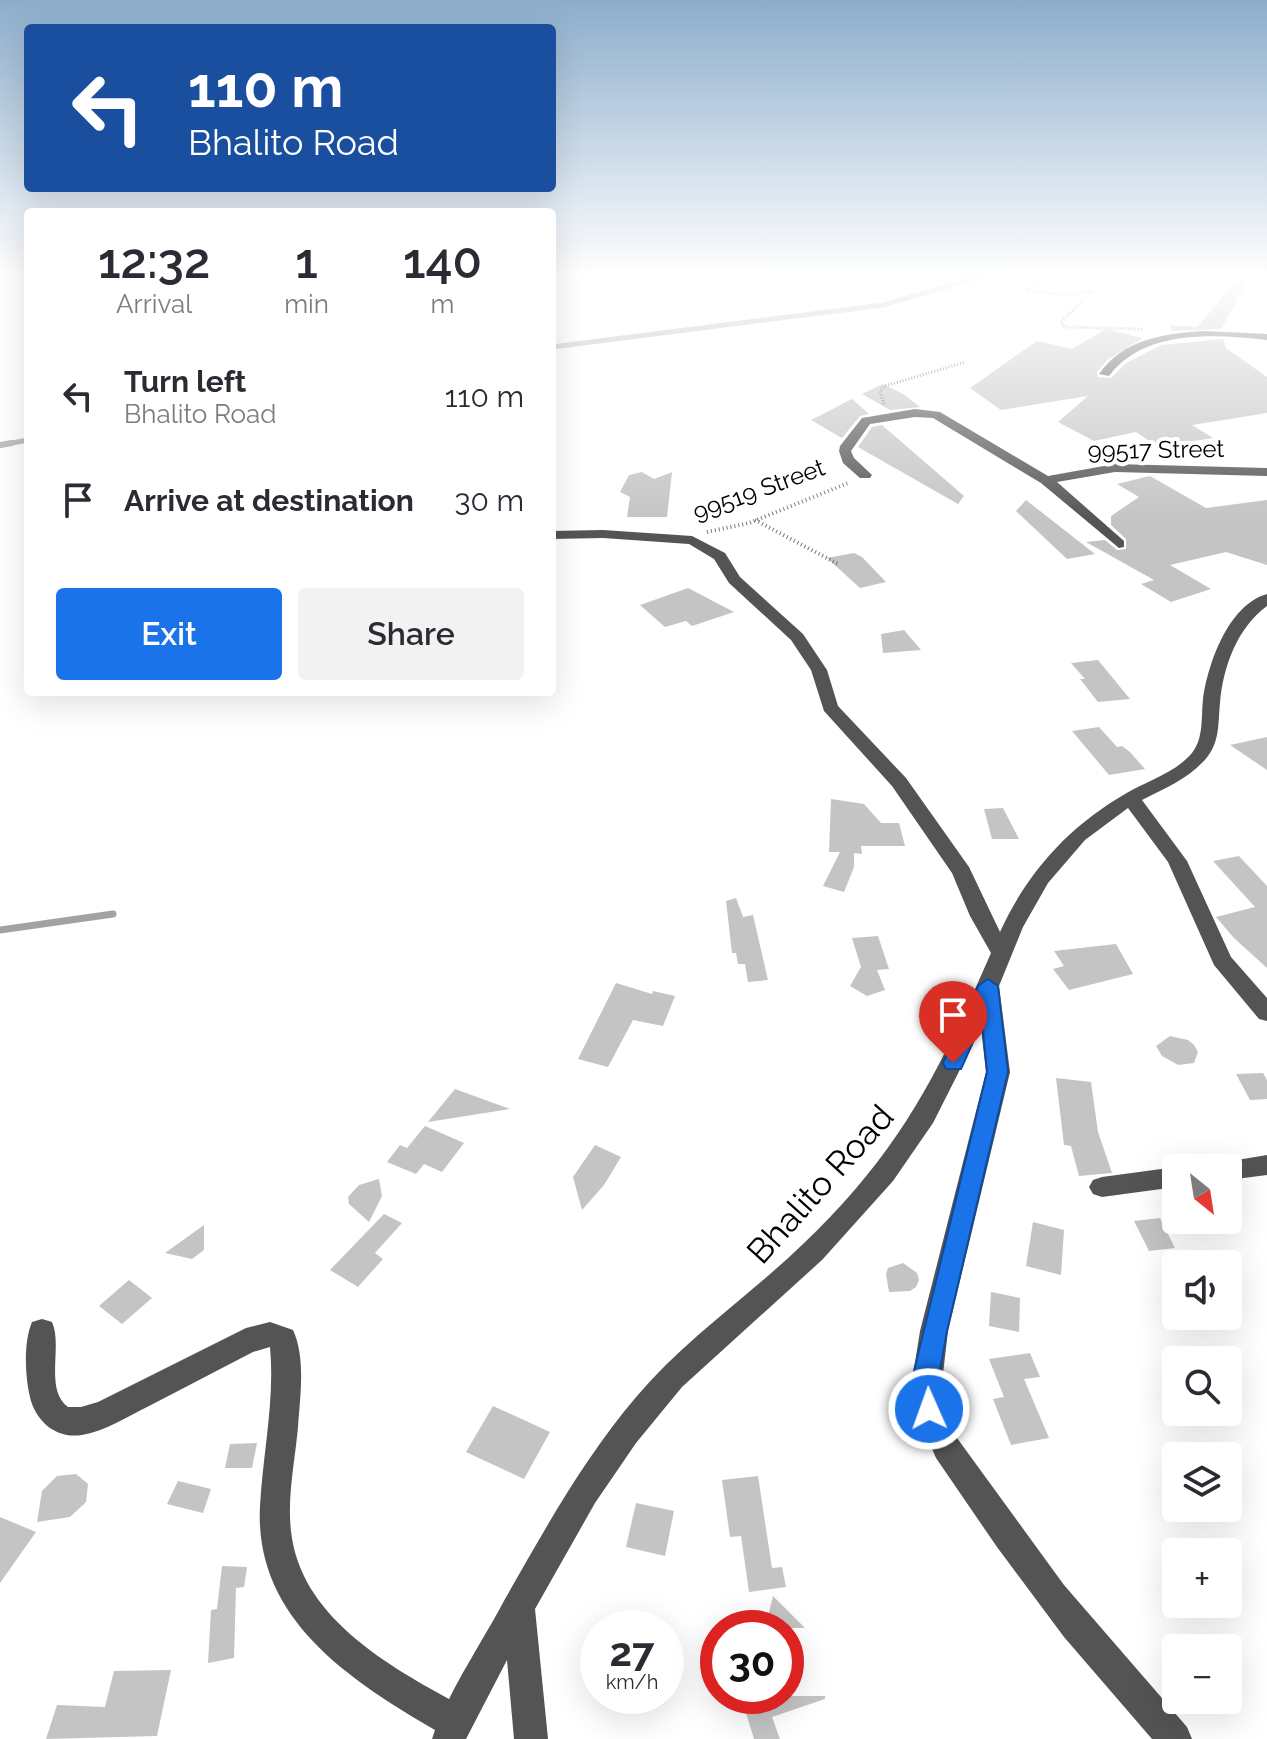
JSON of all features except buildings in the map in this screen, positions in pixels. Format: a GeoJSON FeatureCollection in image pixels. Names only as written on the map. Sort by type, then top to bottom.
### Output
{"type":"FeatureCollection","features":[{"type":"Feature","properties":{"kind":"street"},"geometry":{"type":"LineString","coordinates":[[1105,374],[1114,358]]}},
{"type":"Feature","properties":{"kind":"street"},"geometry":{"type":"LineString","coordinates":[[915,413],[939,416],[1046,480],[1119,544]]}},
{"type":"Feature","properties":{"kind":"street","name":"99519 Street"},"geometry":{"type":"LineString","coordinates":[[865,475],[846,456],[845,448],[850,439],[861,431],[866,421],[915,413]]}},
{"type":"Feature","properties":{"kind":"street","name":"99517 Street"},"geometry":{"type":"LineString","coordinates":[[1046,480],[1115,468],[1267,472]]}},
{"type":"Feature","properties":{"kind":"street"},"geometry":{"type":"LineString","coordinates":[[556,535],[603,534],[692,540]]}},
{"type":"Feature","properties":{"kind":"street","name":"99519 Street"},"geometry":{"type":"LineString","coordinates":[[692,540],[720,556],[734,580],[797,637],[819,670],[830,707],[899,782],[962,872],[980,916],[1000,951]]}},
{"type":"Feature","properties":{"kind":"street","name":"Bhalito Road"},"geometry":{"type":"LineString","coordinates":[[452,1731],[547,1552],[596,1473],[671,1379],[775,1287],[834,1229],[890,1167],[914,1134],[943,1085],[988,986],[1000,951],[1026,900],[1067,845],[1131,799],[1174,776],[1203,751],[1208,739],[1213,685],[1227,644],[1254,607],[1267,599]]}},
{"type":"Feature","properties":{"kind":"street"},"geometry":{"type":"LineString","coordinates":[[1131,799],[1177,861],[1222,960],[1267,1013]]}},
{"type":"Feature","properties":{"kind":"street"},"geometry":{"type":"LineString","coordinates":[[988,986],[998,1072],[934,1331],[926,1375],[929,1409],[946,1446],[1038,1581],[1115,1676],[1175,1739]]}},
{"type":"Feature","properties":{"kind":"street"},"geometry":{"type":"LineString","coordinates":[[1242,1168],[1267,1165]]}},
{"type":"Feature","properties":{"kind":"street"},"geometry":{"type":"LineString","coordinates":[[1102,1187],[1162,1179]]}},
{"type":"Feature","properties":{"kind":"street"},"geometry":{"type":"LineString","coordinates":[[42,1331],[41,1391],[46,1406],[56,1418],[71,1423],[88,1421],[104,1414],[246,1341],[270,1334],[283,1339],[281,1455],[275,1531],[293,1590],[336,1647],[452,1731]]}},
{"type":"Feature","properties":{"kind":"street"},"geometry":{"type":"LineString","coordinates":[[519,1607],[531,1739]]}},
{"type":"Feature","properties":{"kind":"path"},"geometry":{"type":"LineString","coordinates":[[915,413],[884,405],[880,391],[899,379],[966,362]]}},
{"type":"Feature","properties":{"kind":"path","name":"99519 Street"},"geometry":{"type":"LineString","coordinates":[[692,540],[708,531],[755,520],[865,475]]}},
{"type":"Feature","properties":{"kind":"path"},"geometry":{"type":"LineString","coordinates":[[755,520],[838,564]]}},
{"type":"Feature","properties":{"kind":"waterway"},"geometry":{"type":"LineString","coordinates":[[10,443],[24,441]]}},
{"type":"Feature","properties":{"kind":"waterway"},"geometry":{"type":"LineString","coordinates":[[0,445],[10,443]]}},
{"type":"Feature","properties":{"kind":"waterway"},"geometry":{"type":"LineString","coordinates":[[1,445],[10,443]]}},
{"type":"Feature","properties":{"kind":"waterway"},"geometry":{"type":"LineString","coordinates":[[0,930],[113,914]]}},
{"type":"Feature","properties":{"kind":"route"},"geometry":{"type":"LineString","coordinates":[[929,1409],[926,1375],[934,1331],[998,1072],[988,986],[953,1063]]}}]}
